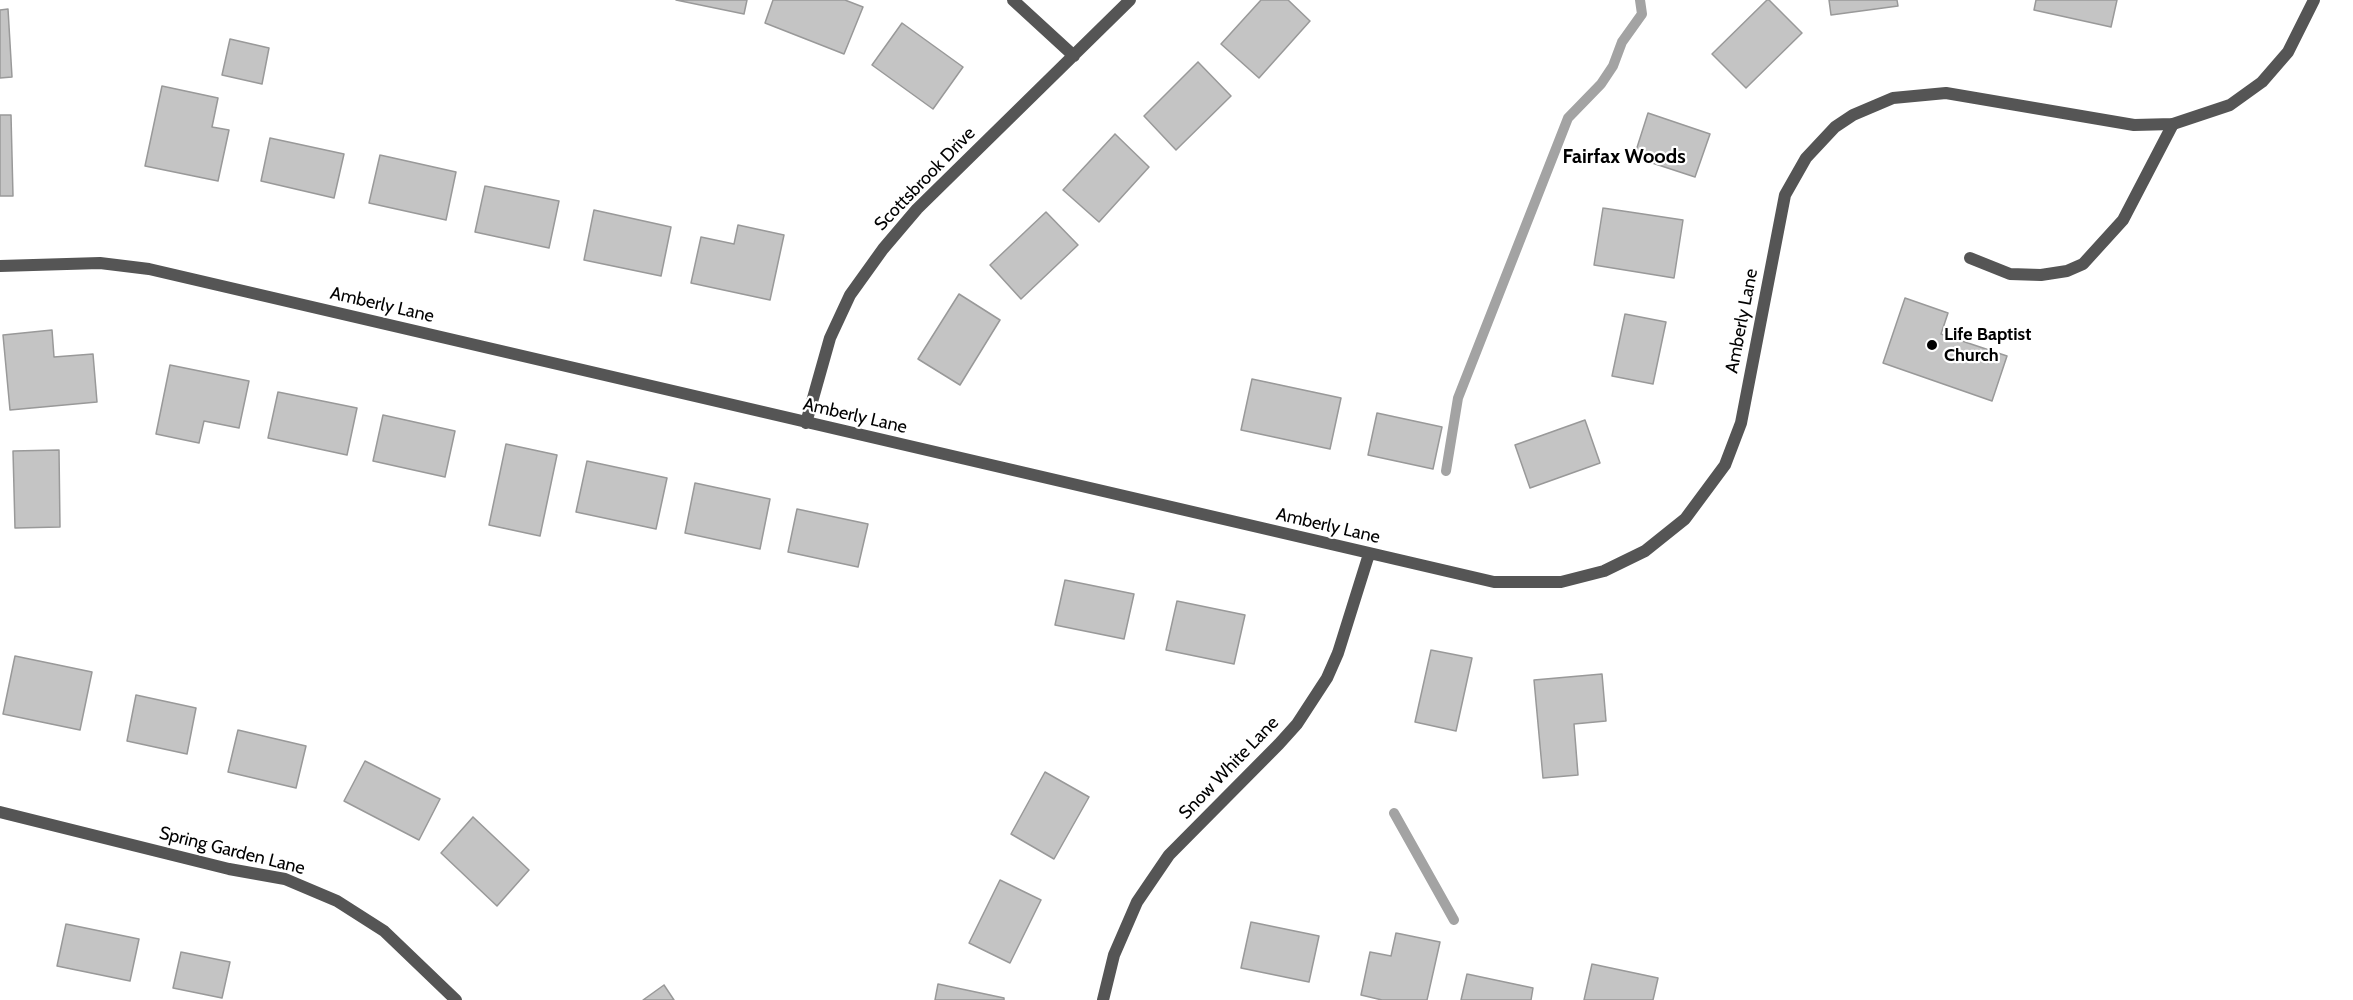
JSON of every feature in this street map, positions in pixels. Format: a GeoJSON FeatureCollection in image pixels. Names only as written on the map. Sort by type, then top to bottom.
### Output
{"type":"FeatureCollection","features":[{"type":"Feature","properties":{"kind":"street"},"geometry":{"type":"LineString","coordinates":[[1013,0],[1074,56]]}},
{"type":"Feature","properties":{"kind":"street","name":"Scottsbrook Drive"},"geometry":{"type":"LineString","coordinates":[[806,423],[830,338],[850,295],[883,249],[917,209],[1130,0]]}},
{"type":"Feature","properties":{"kind":"street","name":"Amberly Lane"},"geometry":{"type":"LineString","coordinates":[[0,266],[100,263],[149,269],[1494,582],[1561,582],[1604,571],[1645,551],[1685,519],[1725,465],[1741,423],[1785,195],[1806,158],[1835,127],[1853,115],[1893,98],[1946,93],[2134,125],[2174,124],[2230,105],[2262,82],[2288,52],[2314,0]]}},
{"type":"Feature","properties":{"kind":"street"},"geometry":{"type":"LineString","coordinates":[[1970,258],[2010,274],[2041,275],[2067,272],[2083,264],[2123,220],[2174,124]]}},
{"type":"Feature","properties":{"kind":"street","name":"Snow White Lane"},"geometry":{"type":"LineString","coordinates":[[1103,1000],[1114,955],[1137,902],[1169,855],[1297,724],[1327,678],[1338,653],[1369,554]]}},
{"type":"Feature","properties":{"kind":"street","name":"Spring Garden Lane"},"geometry":{"type":"LineString","coordinates":[[0,812],[229,868],[285,879],[327,896],[384,931],[456,1000]]}},
{"type":"Feature","properties":{"kind":"building"},"geometry":{"type":"Polygon","coordinates":[[[676,0],[747,0],[744,14],[676,0]]]}},
{"type":"Feature","properties":{"kind":"building"},"geometry":{"type":"Polygon","coordinates":[[[773,0],[845,0],[863,7],[844,54],[765,23],[773,0]]]}},
{"type":"Feature","properties":{"kind":"building"},"geometry":{"type":"Polygon","coordinates":[[[1261,0],[1288,0],[1310,21],[1259,78],[1221,44],[1261,0]]]}},
{"type":"Feature","properties":{"kind":"building"},"geometry":{"type":"Polygon","coordinates":[[[1767,0],[1802,33],[1746,88],[1712,54],[1767,0]]]}},
{"type":"Feature","properties":{"kind":"building"},"geometry":{"type":"Polygon","coordinates":[[[1829,0],[1897,0],[1898,6],[1831,15],[1829,0]]]}},
{"type":"Feature","properties":{"kind":"building"},"geometry":{"type":"Polygon","coordinates":[[[2036,0],[2117,0],[2111,27],[2034,10],[2036,0]]]}},
{"type":"Feature","properties":{"kind":"building"},"geometry":{"type":"Polygon","coordinates":[[[8,9],[12,77],[0,78],[0,10],[8,9]]]}},
{"type":"Feature","properties":{"kind":"building"},"geometry":{"type":"Polygon","coordinates":[[[902,23],[963,67],[933,109],[872,65],[902,23]]]}},
{"type":"Feature","properties":{"kind":"building"},"geometry":{"type":"Polygon","coordinates":[[[230,39],[269,48],[262,84],[222,75],[230,39]]]}},
{"type":"Feature","properties":{"kind":"building"},"geometry":{"type":"Polygon","coordinates":[[[1198,62],[1231,96],[1176,150],[1144,116],[1198,62]]]}},
{"type":"Feature","properties":{"kind":"building"},"geometry":{"type":"Polygon","coordinates":[[[162,86],[218,98],[212,127],[229,130],[218,181],[145,166],[162,86]]]}},
{"type":"Feature","properties":{"kind":"building"},"geometry":{"type":"Polygon","coordinates":[[[1648,113],[1710,134],[1695,177],[1634,157],[1648,113]]]}},
{"type":"Feature","properties":{"kind":"building"},"geometry":{"type":"Polygon","coordinates":[[[0,115],[11,115],[13,196],[0,196],[0,115]]]}},
{"type":"Feature","properties":{"kind":"building"},"geometry":{"type":"Polygon","coordinates":[[[1115,134],[1149,167],[1099,222],[1063,190],[1115,134]]]}},
{"type":"Feature","properties":{"kind":"building"},"geometry":{"type":"Polygon","coordinates":[[[270,138],[344,154],[334,198],[261,181],[270,138]]]}},
{"type":"Feature","properties":{"kind":"building"},"geometry":{"type":"Polygon","coordinates":[[[380,155],[456,172],[446,220],[369,203],[380,155]]]}},
{"type":"Feature","properties":{"kind":"building"},"geometry":{"type":"Polygon","coordinates":[[[485,186],[559,201],[549,248],[475,232],[485,186]]]}},
{"type":"Feature","properties":{"kind":"building"},"geometry":{"type":"Polygon","coordinates":[[[1603,208],[1683,220],[1674,278],[1594,265],[1603,208]]]}},
{"type":"Feature","properties":{"kind":"building"},"geometry":{"type":"Polygon","coordinates":[[[594,210],[671,227],[661,276],[584,260],[594,210]]]}},
{"type":"Feature","properties":{"kind":"building"},"geometry":{"type":"Polygon","coordinates":[[[1046,212],[1078,245],[1021,299],[990,265],[1046,212]]]}},
{"type":"Feature","properties":{"kind":"building"},"geometry":{"type":"Polygon","coordinates":[[[738,225],[784,235],[770,300],[691,283],[701,237],[734,244],[738,225]]]}},
{"type":"Feature","properties":{"kind":"building"},"geometry":{"type":"Polygon","coordinates":[[[959,294],[1000,320],[960,385],[918,359],[959,294]]]}},
{"type":"Feature","properties":{"kind":"building","name":"Life Baptist Church"},"geometry":{"type":"Polygon","coordinates":[[[1905,298],[1948,313],[1941,334],[2007,356],[1992,401],[1883,363],[1905,298]]]}},
{"type":"Feature","properties":{"kind":"building"},"geometry":{"type":"Polygon","coordinates":[[[1625,314],[1666,322],[1653,384],[1612,376],[1625,314]]]}},
{"type":"Feature","properties":{"kind":"building"},"geometry":{"type":"Polygon","coordinates":[[[52,330],[54,357],[93,354],[97,402],[10,410],[3,335],[52,330]]]}},
{"type":"Feature","properties":{"kind":"building"},"geometry":{"type":"Polygon","coordinates":[[[170,365],[249,381],[239,428],[204,421],[199,443],[156,434],[170,365]]]}},
{"type":"Feature","properties":{"kind":"building"},"geometry":{"type":"Polygon","coordinates":[[[1252,379],[1341,398],[1330,449],[1241,430],[1252,379]]]}},
{"type":"Feature","properties":{"kind":"building"},"geometry":{"type":"Polygon","coordinates":[[[278,392],[357,408],[347,455],[268,438],[278,392]]]}},
{"type":"Feature","properties":{"kind":"building"},"geometry":{"type":"Polygon","coordinates":[[[1377,413],[1442,427],[1433,469],[1368,455],[1377,413]]]}},
{"type":"Feature","properties":{"kind":"building"},"geometry":{"type":"Polygon","coordinates":[[[383,415],[455,431],[445,477],[373,461],[383,415]]]}},
{"type":"Feature","properties":{"kind":"building"},"geometry":{"type":"Polygon","coordinates":[[[1585,420],[1600,463],[1530,488],[1515,445],[1585,420]]]}},
{"type":"Feature","properties":{"kind":"building"},"geometry":{"type":"Polygon","coordinates":[[[506,444],[557,455],[540,536],[489,525],[506,444]]]}},
{"type":"Feature","properties":{"kind":"building"},"geometry":{"type":"Polygon","coordinates":[[[59,450],[60,527],[15,528],[13,451],[59,450]]]}},
{"type":"Feature","properties":{"kind":"building"},"geometry":{"type":"Polygon","coordinates":[[[587,461],[667,478],[656,529],[576,512],[587,461]]]}},
{"type":"Feature","properties":{"kind":"building"},"geometry":{"type":"Polygon","coordinates":[[[695,483],[770,499],[760,549],[685,533],[695,483]]]}},
{"type":"Feature","properties":{"kind":"building"},"geometry":{"type":"Polygon","coordinates":[[[797,509],[868,524],[858,567],[788,552],[797,509]]]}},
{"type":"Feature","properties":{"kind":"building"},"geometry":{"type":"Polygon","coordinates":[[[1065,580],[1134,594],[1124,639],[1055,625],[1065,580]]]}},
{"type":"Feature","properties":{"kind":"building"},"geometry":{"type":"Polygon","coordinates":[[[1177,601],[1245,615],[1234,664],[1166,650],[1177,601]]]}},
{"type":"Feature","properties":{"kind":"building"},"geometry":{"type":"Polygon","coordinates":[[[1431,650],[1472,658],[1456,731],[1415,722],[1431,650]]]}},
{"type":"Feature","properties":{"kind":"building"},"geometry":{"type":"Polygon","coordinates":[[[15,656],[92,672],[80,730],[3,714],[15,656]]]}},
{"type":"Feature","properties":{"kind":"building"},"geometry":{"type":"Polygon","coordinates":[[[1602,674],[1606,721],[1574,724],[1578,775],[1543,778],[1534,680],[1602,674]]]}},
{"type":"Feature","properties":{"kind":"building"},"geometry":{"type":"Polygon","coordinates":[[[136,695],[196,708],[187,754],[127,741],[136,695]]]}},
{"type":"Feature","properties":{"kind":"building"},"geometry":{"type":"Polygon","coordinates":[[[238,730],[306,746],[296,788],[228,772],[238,730]]]}},
{"type":"Feature","properties":{"kind":"building"},"geometry":{"type":"Polygon","coordinates":[[[365,761],[440,799],[419,840],[344,801],[365,761]]]}},
{"type":"Feature","properties":{"kind":"building"},"geometry":{"type":"Polygon","coordinates":[[[1045,772],[1089,797],[1054,859],[1011,834],[1045,772]]]}},
{"type":"Feature","properties":{"kind":"building"},"geometry":{"type":"Polygon","coordinates":[[[473,817],[529,870],[497,906],[441,853],[473,817]]]}},
{"type":"Feature","properties":{"kind":"building"},"geometry":{"type":"Polygon","coordinates":[[[1000,880],[1041,900],[1010,963],[969,943],[1000,880]]]}},
{"type":"Feature","properties":{"kind":"building"},"geometry":{"type":"Polygon","coordinates":[[[1251,922],[1319,936],[1309,982],[1241,968],[1251,922]]]}},
{"type":"Feature","properties":{"kind":"building"},"geometry":{"type":"Polygon","coordinates":[[[66,924],[139,939],[130,981],[57,966],[66,924]]]}},
{"type":"Feature","properties":{"kind":"building"},"geometry":{"type":"Polygon","coordinates":[[[1396,933],[1440,942],[1427,1000],[1382,1000],[1361,995],[1370,952],[1391,956],[1396,933]]]}},
{"type":"Feature","properties":{"kind":"building"},"geometry":{"type":"Polygon","coordinates":[[[181,952],[230,962],[222,998],[173,988],[181,952]]]}},
{"type":"Feature","properties":{"kind":"building"},"geometry":{"type":"Polygon","coordinates":[[[1592,964],[1658,978],[1653,1000],[1584,1000],[1592,964]]]}},
{"type":"Feature","properties":{"kind":"building"},"geometry":{"type":"Polygon","coordinates":[[[1467,974],[1533,988],[1531,1000],[1461,1000],[1467,974]]]}},
{"type":"Feature","properties":{"kind":"building"},"geometry":{"type":"Polygon","coordinates":[[[938,984],[1004,998],[1004,1000],[935,1000],[938,984]]]}},
{"type":"Feature","properties":{"kind":"building"},"geometry":{"type":"Polygon","coordinates":[[[664,985],[674,1000],[643,1000],[664,985]]]}},
{"type":"Feature","properties":{"kind":"waterway"},"geometry":{"type":"LineString","coordinates":[[1446,471],[1458,398],[1568,118],[1601,84],[1613,66],[1622,42],[1642,14],[1640,0]]}},
{"type":"Feature","properties":{"kind":"waterway"},"geometry":{"type":"LineString","coordinates":[[1394,813],[1454,920]]}},
{"type":"Feature","properties":{"kind":"place","name":"Life Baptist Church"},"geometry":{"type":"Point","coordinates":[1932,345]}},
{"type":"Feature","properties":{"kind":"district","name":"Fairfax Woods"},"geometry":{"type":"Point","coordinates":[1624,157]}}]}
